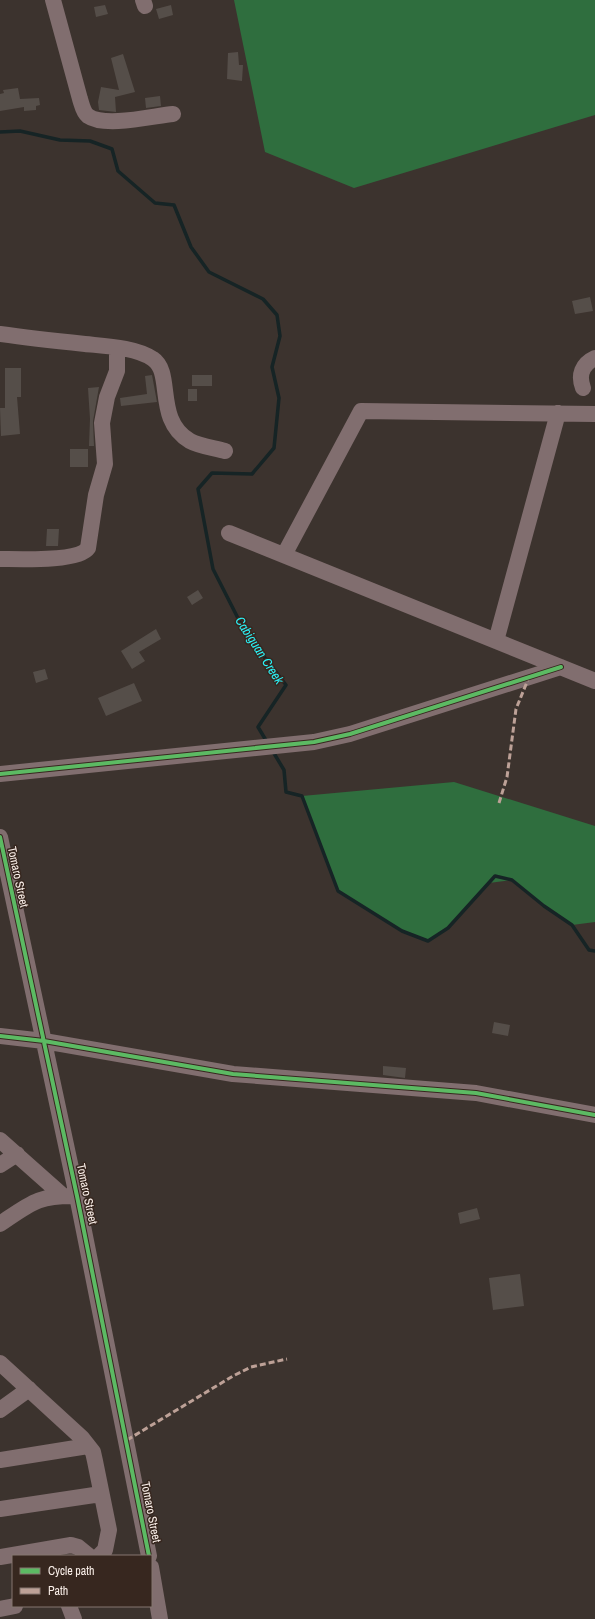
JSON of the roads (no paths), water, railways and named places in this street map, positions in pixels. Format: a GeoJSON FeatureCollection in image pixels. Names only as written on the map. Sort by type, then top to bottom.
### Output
{"type":"FeatureCollection","features":[{"type":"Feature","properties":{"kind":"street"},"geometry":{"type":"LineString","coordinates":[[53,0],[80,99],[87,115],[94,119],[127,120],[172,114]]}},
{"type":"Feature","properties":{"kind":"street"},"geometry":{"type":"LineString","coordinates":[[0,334],[117,348],[152,358],[158,363],[162,371],[165,399],[170,420],[179,433],[191,441],[225,451]]}},
{"type":"Feature","properties":{"kind":"street"},"geometry":{"type":"LineString","coordinates":[[0,559],[68,556],[85,552],[88,548],[96,495],[105,464],[102,423],[106,397],[117,370],[117,348]]}},
{"type":"Feature","properties":{"kind":"street"},"geometry":{"type":"LineString","coordinates":[[583,388],[580,380],[581,371],[588,362],[595,358]]}},
{"type":"Feature","properties":{"kind":"street"},"geometry":{"type":"LineString","coordinates":[[284,556],[361,411],[595,414]]}},
{"type":"Feature","properties":{"kind":"street"},"geometry":{"type":"LineString","coordinates":[[496,641],[558,414]]}},
{"type":"Feature","properties":{"kind":"street"},"geometry":{"type":"LineString","coordinates":[[229,533],[595,681]]}},
{"type":"Feature","properties":{"kind":"street"},"geometry":{"type":"LineString","coordinates":[[0,774],[314,742],[350,734],[561,667]]}},
{"type":"Feature","properties":{"kind":"street","name":"Tomaro Street"},"geometry":{"type":"LineString","coordinates":[[0,837],[44,1042],[69,1196],[149,1555]]}},
{"type":"Feature","properties":{"kind":"street"},"geometry":{"type":"LineString","coordinates":[[0,1036],[233,1074],[476,1093],[595,1115]]}},
{"type":"Feature","properties":{"kind":"street"},"geometry":{"type":"LineString","coordinates":[[0,1140],[69,1196]]}},
{"type":"Feature","properties":{"kind":"street"},"geometry":{"type":"LineString","coordinates":[[0,1165],[17,1154]]}},
{"type":"Feature","properties":{"kind":"street"},"geometry":{"type":"LineString","coordinates":[[0,1224],[42,1198],[69,1196]]}},
{"type":"Feature","properties":{"kind":"street"},"geometry":{"type":"LineString","coordinates":[[0,1363],[29,1389],[93,1452],[109,1530],[106,1550],[100,1555]]}},
{"type":"Feature","properties":{"kind":"street"},"geometry":{"type":"LineString","coordinates":[[0,1410],[29,1389]]}},
{"type":"Feature","properties":{"kind":"street"},"geometry":{"type":"LineString","coordinates":[[0,1460],[88,1446]]}},
{"type":"Feature","properties":{"kind":"street"},"geometry":{"type":"LineString","coordinates":[[0,1509],[101,1494]]}},
{"type":"Feature","properties":{"kind":"street"},"geometry":{"type":"LineString","coordinates":[[0,1557],[71,1545],[78,1547],[87,1555]]}},
{"type":"Feature","properties":{"kind":"street"},"geometry":{"type":"LineString","coordinates":[[152,1576],[160,1619]]}},
{"type":"Feature","properties":{"kind":"street"},"geometry":{"type":"LineString","coordinates":[[0,1609],[12,1607]]}},
{"type":"Feature","properties":{"kind":"street"},"geometry":{"type":"LineString","coordinates":[[69,1607],[74,1619]]}},
{"type":"Feature","properties":{"kind":"waterway","name":"Cabiguan Creek"},"geometry":{"type":"LineString","coordinates":[[0,132],[20,131],[60,140],[90,141],[112,149],[118,171],[155,203],[174,205],[191,247],[209,272],[263,299],[277,315],[280,336],[272,367],[279,398],[274,448],[252,474],[212,473],[198,489],[213,569],[245,632],[286,685],[258,727],[267,742]]}},
{"type":"Feature","properties":{"kind":"waterway","name":"Cabiguan Creek"},"geometry":{"type":"LineString","coordinates":[[272,750],[284,770],[286,792],[302,796],[338,891],[402,931],[428,941],[448,928],[495,876],[512,880],[544,906],[572,925],[589,950],[595,951]]}}]}
